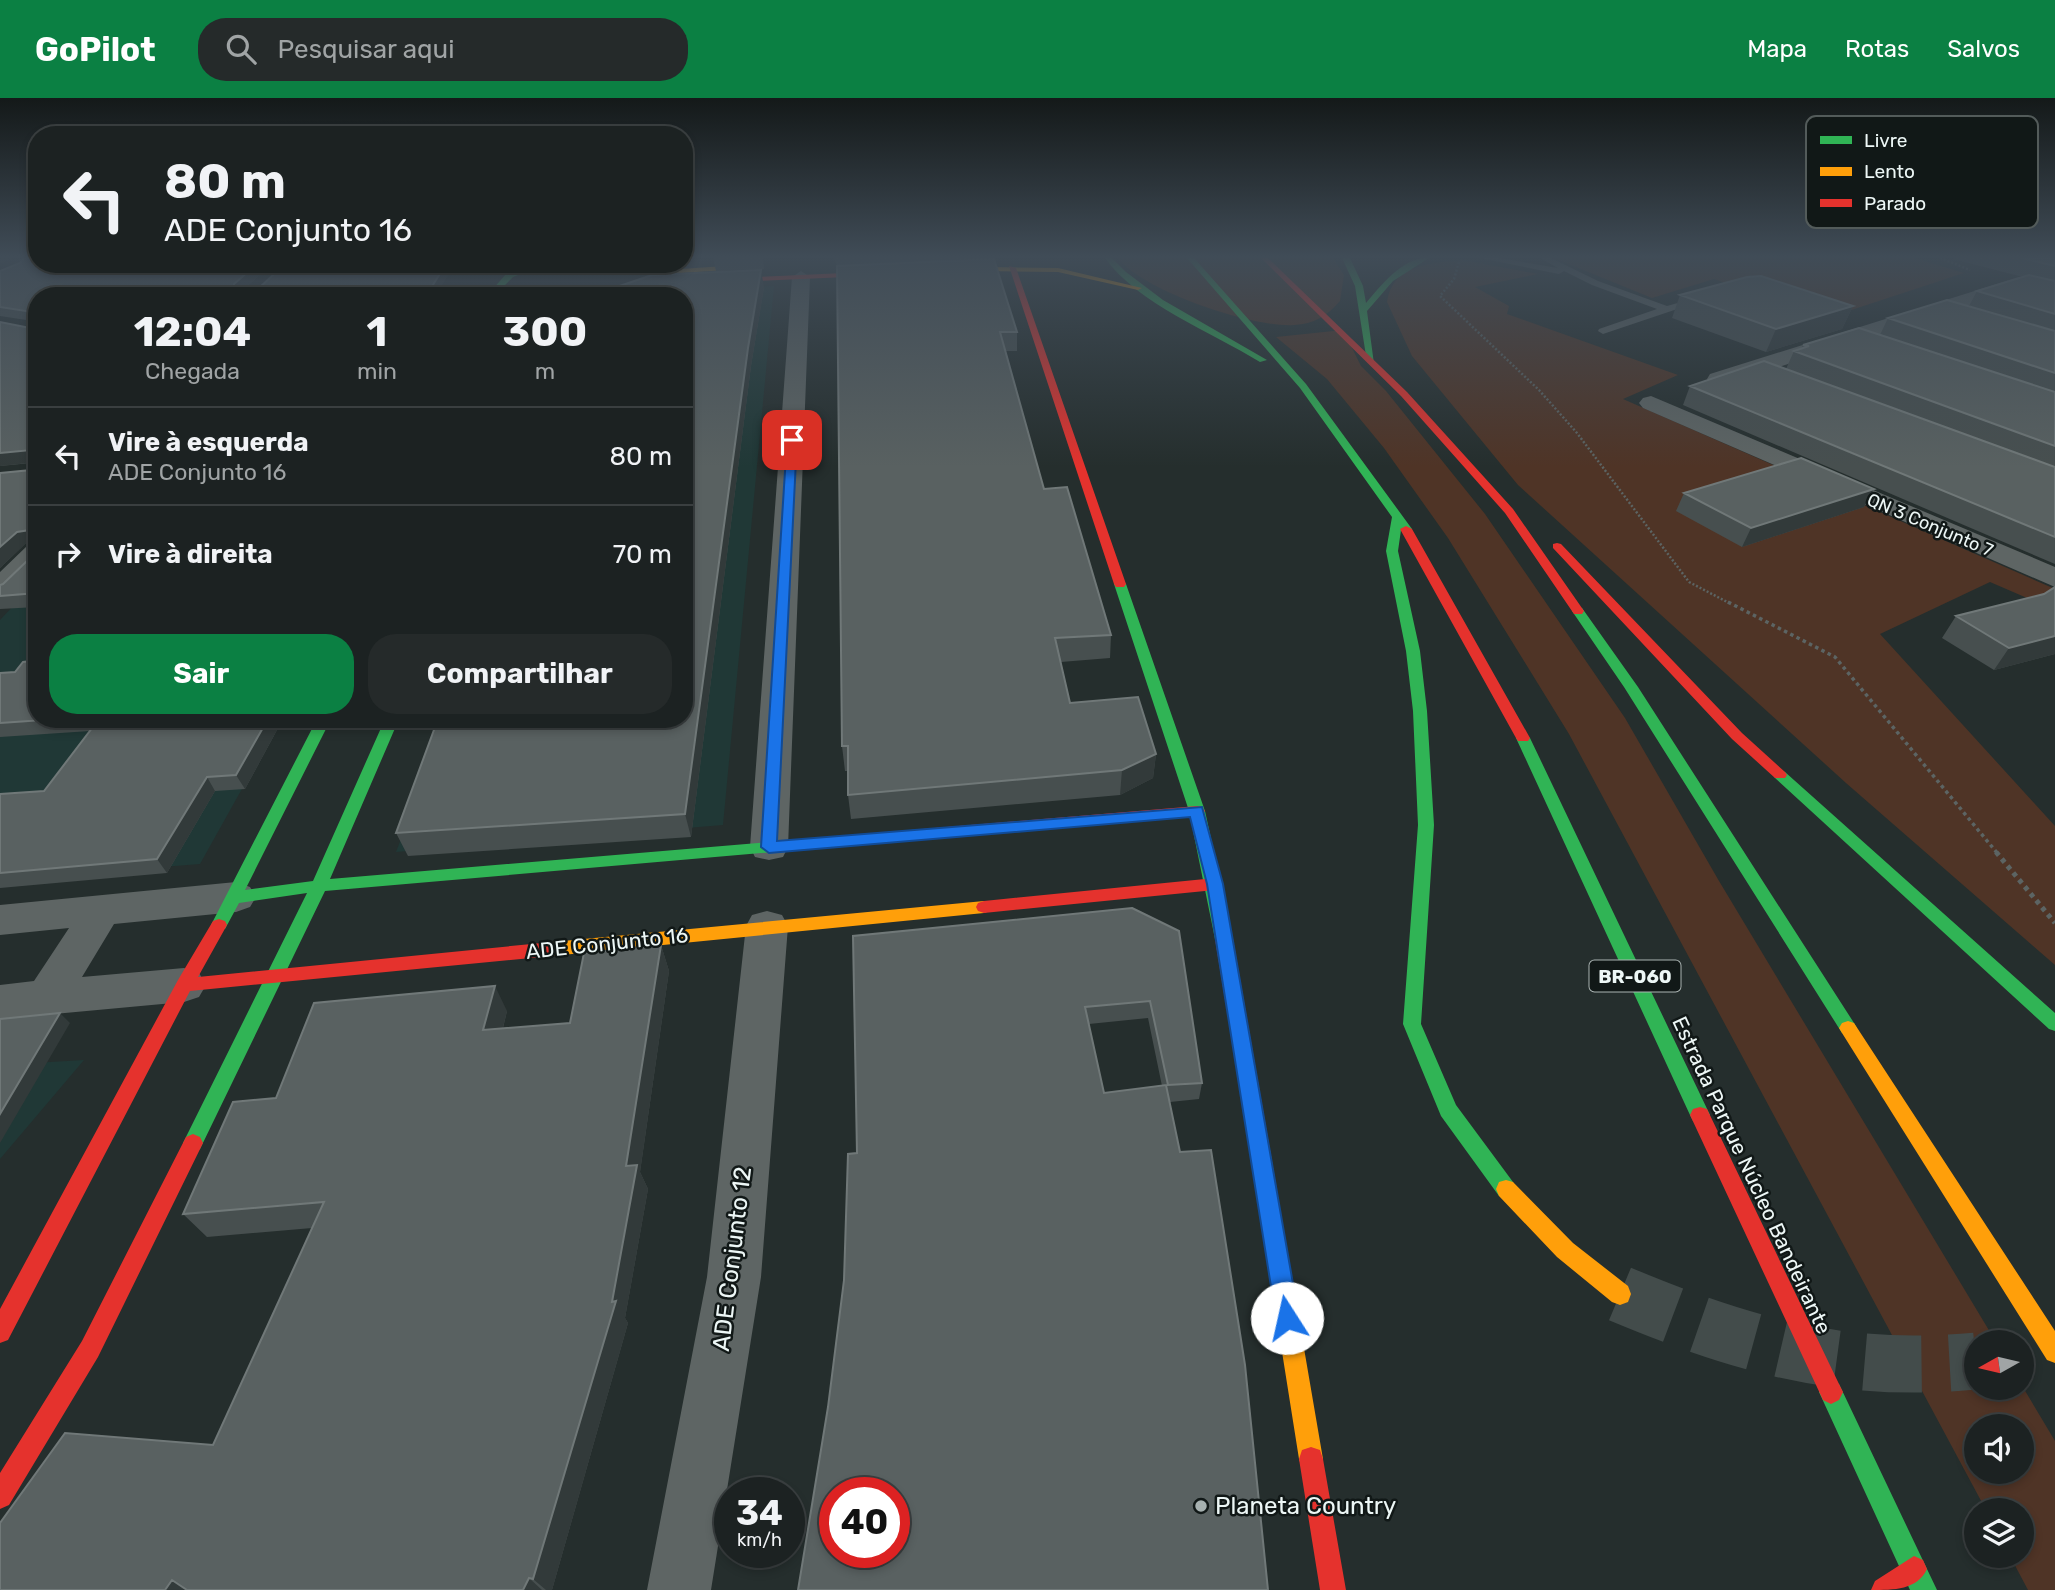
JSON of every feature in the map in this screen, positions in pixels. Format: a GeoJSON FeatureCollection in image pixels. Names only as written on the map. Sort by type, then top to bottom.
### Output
{"type":"FeatureCollection","features":[{"type":"Feature","properties":{"kind":"main road"},"geometry":{"type":"LineString","coordinates":[[1036,328],[1197,811],[1215,884],[1333,1590]]}},
{"type":"Feature","properties":{"kind":"main road"},"geometry":{"type":"LineString","coordinates":[[1211,328],[1303,386]]}},
{"type":"Feature","properties":{"kind":"main road","name":"Estrada Parque Núcleo Bandeirante"},"geometry":{"type":"LineString","coordinates":[[1251,328],[1303,386],[1397,514],[1518,728],[1924,1590]]}},
{"type":"Feature","properties":{"kind":"main road"},"geometry":{"type":"LineString","coordinates":[[1336,328],[1404,394],[1509,511],[1631,687],[2055,1352]]}},
{"type":"Feature","properties":{"kind":"main road"},"geometry":{"type":"LineString","coordinates":[[1366,328],[1371,362]]}},
{"type":"Feature","properties":{"kind":"main road"},"geometry":{"type":"LineString","coordinates":[[1509,511],[1546,534],[1737,736],[1883,871],[2010,980],[2055,1024]]}},
{"type":"Feature","properties":{"kind":"main road"},"geometry":{"type":"LineString","coordinates":[[1397,514],[1392,551],[1413,651],[1420,710],[1425,813],[1412,1024],[1427,1066],[1448,1110],[1479,1156],[1518,1203],[1565,1250],[1620,1294]]}},
{"type":"Feature","properties":{"kind":"main road"},"geometry":{"type":"LineString","coordinates":[[0,1332],[73,1199],[184,985],[236,897],[320,728]]}},
{"type":"Feature","properties":{"kind":"main road"},"geometry":{"type":"LineString","coordinates":[[0,1496],[90,1349],[319,886],[388,728]]}},
{"type":"Feature","properties":{"kind":"main road"},"geometry":{"type":"LineString","coordinates":[[236,897],[319,886],[1197,811]]}},
{"type":"Feature","properties":{"kind":"main road","name":"ADE Conjunto 16"},"geometry":{"type":"LineString","coordinates":[[184,985],[1215,884]]}},
{"type":"Feature","properties":{"kind":"main road"},"geometry":{"type":"LineString","coordinates":[[1884,1590],[1914,1569]]}},
{"type":"Feature","properties":{"kind":"street"},"geometry":{"type":"LineString","coordinates":[[769,847],[796,328]]}},
{"type":"Feature","properties":{"kind":"street"},"geometry":{"type":"LineString","coordinates":[[1701,384],[1877,328]]}},
{"type":"Feature","properties":{"kind":"street"},"geometry":{"type":"LineString","coordinates":[[1851,336],[1889,349]]}},
{"type":"Feature","properties":{"kind":"street"},"geometry":{"type":"LineString","coordinates":[[1751,367],[1789,382]]}},
{"type":"Feature","properties":{"kind":"street","name":"QN 3 Conjunto 7"},"geometry":{"type":"LineString","coordinates":[[1676,393],[1651,403],[2055,578]]}},
{"type":"Feature","properties":{"kind":"street"},"geometry":{"type":"LineString","coordinates":[[0,589],[28,561]]}},
{"type":"Feature","properties":{"kind":"street"},"geometry":{"type":"LineString","coordinates":[[0,920],[236,897]]}},
{"type":"Feature","properties":{"kind":"street"},"geometry":{"type":"LineString","coordinates":[[47,999],[102,910]]}},
{"type":"Feature","properties":{"kind":"street","name":"ADE Conjunto 12"},"geometry":{"type":"LineString","coordinates":[[679,1590],[734,1277],[767,926]]}},
{"type":"Feature","properties":{"kind":"street","name":"ADE Conjunto 16"},"geometry":{"type":"LineString","coordinates":[[0,1002],[184,985]]}},
{"type":"Feature","properties":{"kind":"lane"},"geometry":{"type":"LineString","coordinates":[[1603,331],[1613,328]]}},
{"type":"Feature","properties":{"kind":"path"},"geometry":{"type":"LineString","coordinates":[[1473,328],[1539,390],[1577,433],[1689,582],[1835,657],[2055,923]]}},
{"type":"Feature","properties":{"kind":"shaded area"},"geometry":{"type":"Polygon","coordinates":[[[693,328],[770,328],[723,825],[396,852],[444,728],[693,728],[693,328]]]}},
{"type":"Feature","properties":{"kind":"shaded area"},"geometry":{"type":"Polygon","coordinates":[[[1399,328],[1545,328],[1678,375],[1623,399],[2055,589],[2055,610],[1990,582],[1880,634],[2055,826],[2055,965],[1846,783],[1518,485],[1412,356],[1399,328]]]}},
{"type":"Feature","properties":{"kind":"shaded area"},"geometry":{"type":"Polygon","coordinates":[[[1343,330],[1361,366],[1386,391],[1485,514],[1625,718],[1719,881],[1989,1330],[1964,1330],[1964,1400],[2031,1400],[2055,1441],[2055,1590],[2028,1590],[2016,1568],[2034,1568],[2034,1498],[1980,1498],[1972,1484],[2034,1484],[2034,1414],[1964,1414],[1964,1469],[1569,734],[1448,538],[1384,448],[1327,379],[1276,337],[1343,330]]]}},
{"type":"Feature","properties":{"kind":"shaded area"},"geometry":{"type":"Polygon","coordinates":[[[28,590],[28,728],[276,728],[200,864],[0,880],[0,620],[28,590]]]}},
{"type":"Feature","properties":{"kind":"shaded area"},"geometry":{"type":"Polygon","coordinates":[[[84,1060],[0,1159],[0,1065],[84,1060]]]}},
{"type":"Feature","properties":{"kind":"building"},"geometry":{"type":"Polygon","coordinates":[[[0,328],[28,328],[28,450],[0,453],[0,328]]]}},
{"type":"Feature","properties":{"kind":"building"},"geometry":{"type":"Polygon","coordinates":[[[693,328],[751,328],[685,814],[396,833],[435,728],[693,728],[693,328]]]}},
{"type":"Feature","properties":{"kind":"building"},"geometry":{"type":"Polygon","coordinates":[[[838,328],[1016,328],[1017,332],[1000,332],[1044,489],[1067,487],[1111,635],[1055,638],[1070,703],[1138,697],[1156,754],[1122,770],[848,795],[848,746],[842,746],[838,328]]]}},
{"type":"Feature","properties":{"kind":"building"},"geometry":{"type":"Polygon","coordinates":[[[1859,328],[2055,392],[2055,446],[1794,351],[1809,346],[1803,345],[1859,328]]]}},
{"type":"Feature","properties":{"kind":"building"},"geometry":{"type":"Polygon","coordinates":[[[1917,328],[2043,328],[2055,331],[2055,373],[1917,328]]]}},
{"type":"Feature","properties":{"kind":"building"},"geometry":{"type":"Polygon","coordinates":[[[1764,361],[2055,467],[2055,537],[1690,386],[1764,361]]]}},
{"type":"Feature","properties":{"kind":"building"},"geometry":{"type":"Polygon","coordinates":[[[1801,458],[1874,489],[1751,528],[1684,493],[1801,458]]]}},
{"type":"Feature","properties":{"kind":"building"},"geometry":{"type":"Polygon","coordinates":[[[28,470],[28,530],[17,532],[0,547],[0,473],[28,470]]]}},
{"type":"Feature","properties":{"kind":"building"},"geometry":{"type":"Polygon","coordinates":[[[28,560],[28,594],[0,596],[0,585],[28,560]]]}},
{"type":"Feature","properties":{"kind":"building"},"geometry":{"type":"Polygon","coordinates":[[[2055,587],[2055,636],[2009,648],[1956,616],[2044,594],[2055,587]]]}},
{"type":"Feature","properties":{"kind":"building"},"geometry":{"type":"Polygon","coordinates":[[[28,661],[28,721],[0,723],[0,673],[15,672],[23,662],[28,661]]]}},
{"type":"Feature","properties":{"kind":"building"},"geometry":{"type":"Polygon","coordinates":[[[92,728],[263,728],[236,775],[207,777],[157,859],[0,873],[0,794],[44,791],[92,728]]]}},
{"type":"Feature","properties":{"kind":"building"},"geometry":{"type":"Polygon","coordinates":[[[1132,908],[1179,931],[1202,1083],[1168,1085],[1150,1001],[1085,1007],[1104,1093],[1166,1085],[1180,1152],[1211,1150],[1245,1365],[1268,1590],[798,1590],[802,1568],[805,1568],[805,1547],[828,1407],[844,1280],[848,1154],[857,1153],[853,936],[1132,908]]]}},
{"type":"Feature","properties":{"kind":"building"},"geometry":{"type":"Polygon","coordinates":[[[661,945],[626,1166],[637,1165],[612,1302],[616,1301],[533,1579],[529,1578],[523,1590],[187,1590],[172,1580],[165,1590],[0,1590],[0,1523],[65,1433],[213,1445],[324,1202],[183,1214],[233,1102],[276,1098],[314,1003],[495,986],[483,1030],[570,1023],[584,953],[661,945]]]}},
{"type":"Feature","properties":{"kind":"building"},"geometry":{"type":"Polygon","coordinates":[[[60,1013],[0,1114],[0,1019],[60,1013]]]}},
{"type":"Feature","properties":{"kind":"tunnel"},"geometry":{"type":"LineString","coordinates":[[1620,1294],[1708,1328],[1794,1352],[1881,1363],[1964,1362]]}},
{"type":"Feature","properties":{"kind":"traffic: fast"},"geometry":{"type":"LineString","coordinates":[[1206,328],[1263,360]]}},
{"type":"Feature","properties":{"kind":"traffic: fast"},"geometry":{"type":"LineString","coordinates":[[1251,328],[1303,386],[1406,529]]}},
{"type":"Feature","properties":{"kind":"traffic: fast"},"geometry":{"type":"LineString","coordinates":[[1366,328],[1371,362]]}},
{"type":"Feature","properties":{"kind":"traffic: fast"},"geometry":{"type":"LineString","coordinates":[[1397,517],[1392,551],[1413,651],[1420,711],[1426,825],[1412,1024],[1448,1110],[1506,1189]]}},
{"type":"Feature","properties":{"kind":"traffic: fast"},"geometry":{"type":"LineString","coordinates":[[1120,584],[1197,811],[1224,939]]}},
{"type":"Feature","properties":{"kind":"traffic: fast"},"geometry":{"type":"LineString","coordinates":[[1578,611],[1631,687],[1848,1028]]}},
{"type":"Feature","properties":{"kind":"traffic: fast"},"geometry":{"type":"LineString","coordinates":[[219,925],[319,728]]}},
{"type":"Feature","properties":{"kind":"traffic: fast"},"geometry":{"type":"LineString","coordinates":[[193,1143],[319,886],[388,728]]}},
{"type":"Feature","properties":{"kind":"traffic: fast"},"geometry":{"type":"LineString","coordinates":[[1523,738],[1700,1115]]}},
{"type":"Feature","properties":{"kind":"traffic: fast"},"geometry":{"type":"LineString","coordinates":[[1780,775],[2055,1024]]}},
{"type":"Feature","properties":{"kind":"traffic: fast"},"geometry":{"type":"LineString","coordinates":[[236,897],[319,886],[923,834]]}},
{"type":"Feature","properties":{"kind":"traffic: fast"},"geometry":{"type":"LineString","coordinates":[[1831,1392],[1924,1590]]}},
{"type":"Feature","properties":{"kind":"traffic: slow"},"geometry":{"type":"LineString","coordinates":[[552,949],[984,907]]}},
{"type":"Feature","properties":{"kind":"traffic: slow"},"geometry":{"type":"LineString","coordinates":[[1848,1028],[2055,1352]]}},
{"type":"Feature","properties":{"kind":"traffic: slow"},"geometry":{"type":"LineString","coordinates":[[1260,1150],[1311,1459]]}},
{"type":"Feature","properties":{"kind":"traffic: slow"},"geometry":{"type":"LineString","coordinates":[[1506,1189],[1565,1250],[1620,1294]]}},
{"type":"Feature","properties":{"kind":"traffic: jam"},"geometry":{"type":"LineString","coordinates":[[1032,328],[1120,584]]}},
{"type":"Feature","properties":{"kind":"traffic: jam"},"geometry":{"type":"LineString","coordinates":[[1336,328],[1404,394],[1509,511],[1578,611]]}},
{"type":"Feature","properties":{"kind":"traffic: jam"},"geometry":{"type":"LineString","coordinates":[[1406,529],[1523,738]]}},
{"type":"Feature","properties":{"kind":"traffic: jam"},"geometry":{"type":"LineString","coordinates":[[1557,546],[1737,736],[1780,775]]}},
{"type":"Feature","properties":{"kind":"traffic: jam"},"geometry":{"type":"LineString","coordinates":[[923,834],[1197,811]]}},
{"type":"Feature","properties":{"kind":"traffic: jam"},"geometry":{"type":"LineString","coordinates":[[984,907],[1215,884]]}},
{"type":"Feature","properties":{"kind":"traffic: jam"},"geometry":{"type":"LineString","coordinates":[[0,1332],[184,985],[219,925]]}},
{"type":"Feature","properties":{"kind":"traffic: jam"},"geometry":{"type":"LineString","coordinates":[[1224,939],[1260,1150]]}},
{"type":"Feature","properties":{"kind":"traffic: jam"},"geometry":{"type":"LineString","coordinates":[[184,985],[552,949]]}},
{"type":"Feature","properties":{"kind":"traffic: jam"},"geometry":{"type":"LineString","coordinates":[[1700,1115],[1831,1392]]}},
{"type":"Feature","properties":{"kind":"traffic: jam"},"geometry":{"type":"LineString","coordinates":[[0,1496],[90,1349],[193,1143]]}},
{"type":"Feature","properties":{"kind":"traffic: jam"},"geometry":{"type":"LineString","coordinates":[[1311,1459],[1333,1590]]}},
{"type":"Feature","properties":{"kind":"traffic: jam"},"geometry":{"type":"LineString","coordinates":[[1884,1590],[1914,1569]]}},
{"type":"Feature","properties":{"kind":"place","name":"Planeta Country"},"geometry":{"type":"Point","coordinates":[1201,1506]}},
{"type":"Feature","properties":{"kind":"route"},"geometry":{"type":"LineString","coordinates":[[792,440],[769,847],[1197,811],[1215,884],[1287,1318]]}}]}
